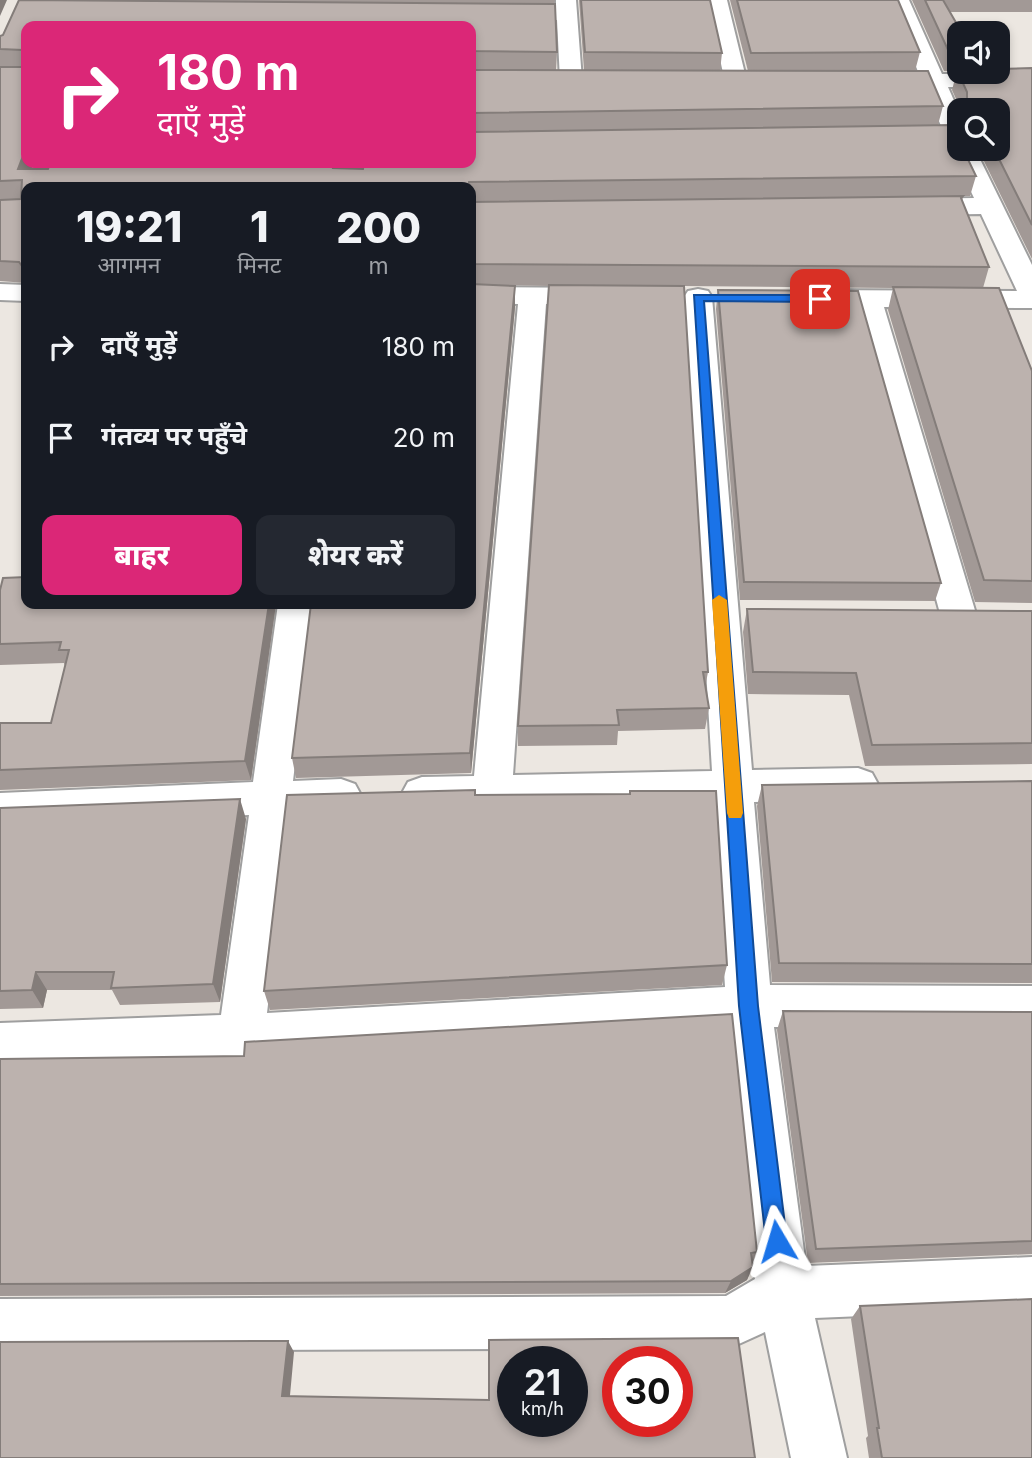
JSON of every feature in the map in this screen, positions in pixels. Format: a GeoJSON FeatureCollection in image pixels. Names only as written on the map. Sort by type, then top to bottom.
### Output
{"type":"FeatureCollection","features":[{"type":"Feature","properties":{"kind":"street"},"geometry":{"type":"LineString","coordinates":[[716,0],[736,82]]}},
{"type":"Feature","properties":{"kind":"street"},"geometry":{"type":"LineString","coordinates":[[899,0],[947,112]]}},
{"type":"Feature","properties":{"kind":"street"},"geometry":{"type":"LineString","coordinates":[[484,14],[566,7],[571,80]]}},
{"type":"Feature","properties":{"kind":"street"},"geometry":{"type":"LineString","coordinates":[[546,80],[598,81]]}},
{"type":"Feature","properties":{"kind":"street"},"geometry":{"type":"LineString","coordinates":[[854,81],[1032,80]]}},
{"type":"Feature","properties":{"kind":"street"},"geometry":{"type":"LineString","coordinates":[[709,82],[762,82]]}},
{"type":"Feature","properties":{"kind":"street"},"geometry":{"type":"LineString","coordinates":[[929,136],[947,139]]}},
{"type":"Feature","properties":{"kind":"street"},"geometry":{"type":"LineString","coordinates":[[969,161],[1032,293]]}},
{"type":"Feature","properties":{"kind":"street"},"geometry":{"type":"LineString","coordinates":[[893,208],[989,206]]}},
{"type":"Feature","properties":{"kind":"street"},"geometry":{"type":"LineString","coordinates":[[0,292],[21,293]]}},
{"type":"Feature","properties":{"kind":"street"},"geometry":{"type":"LineString","coordinates":[[476,295],[629,297]]}},
{"type":"Feature","properties":{"kind":"street"},"geometry":{"type":"LineString","coordinates":[[492,792],[533,296]]}},
{"type":"Feature","properties":{"kind":"street"},"geometry":{"type":"LineString","coordinates":[[698,297],[734,616],[733,785],[749,1006],[783,1293],[819,1458]]}},
{"type":"Feature","properties":{"kind":"street"},"geometry":{"type":"LineString","coordinates":[[777,298],[1032,300]]}},
{"type":"Feature","properties":{"kind":"street"},"geometry":{"type":"LineString","coordinates":[[868,299],[959,617]]}},
{"type":"Feature","properties":{"kind":"street"},"geometry":{"type":"LineString","coordinates":[[241,1036],[295,609]]}},
{"type":"Feature","properties":{"kind":"street"},"geometry":{"type":"LineString","coordinates":[[920,617],[996,617]]}},
{"type":"Feature","properties":{"kind":"street"},"geometry":{"type":"LineString","coordinates":[[0,809],[271,797],[733,785],[896,784]]}},
{"type":"Feature","properties":{"kind":"street"},"geometry":{"type":"LineString","coordinates":[[0,1044],[241,1036],[749,1006],[1032,1007]]}},
{"type":"Feature","properties":{"kind":"street"},"geometry":{"type":"LineString","coordinates":[[0,1325],[730,1322],[783,1293],[1032,1283]]}},
{"type":"Feature","properties":{"kind":"building"},"geometry":{"type":"Polygon","coordinates":[[[19,0],[555,4],[557,52],[476,51],[476,21],[21,21],[21,50],[0,49],[0,36],[3,35],[19,0]]]}},
{"type":"Feature","properties":{"kind":"building"},"geometry":{"type":"Polygon","coordinates":[[[581,0],[710,0],[722,53],[585,52],[581,0]]]}},
{"type":"Feature","properties":{"kind":"building"},"geometry":{"type":"Polygon","coordinates":[[[737,0],[898,0],[920,52],[751,53],[737,0]]]}},
{"type":"Feature","properties":{"kind":"building"},"geometry":{"type":"Polygon","coordinates":[[[925,0],[943,0],[955,21],[947,21],[947,48],[925,0]]]}},
{"type":"Feature","properties":{"kind":"building"},"geometry":{"type":"Polygon","coordinates":[[[0,67],[21,67],[21,161],[18,169],[476,168],[476,132],[947,125],[947,161],[969,161],[976,176],[469,182],[0,181],[0,67]]]}},
{"type":"Feature","properties":{"kind":"building"},"geometry":{"type":"Polygon","coordinates":[[[1032,68],[1032,225],[1000,161],[1010,161],[1010,98],[967,98],[963,84],[1010,84],[1010,69],[1032,68]]]}},
{"type":"Feature","properties":{"kind":"building"},"geometry":{"type":"Polygon","coordinates":[[[476,70],[928,71],[943,106],[476,113],[476,70]]]}},
{"type":"Feature","properties":{"kind":"building"},"geometry":{"type":"Polygon","coordinates":[[[963,196],[961,198],[989,267],[476,264],[476,202],[963,196]]]}},
{"type":"Feature","properties":{"kind":"building"},"geometry":{"type":"Polygon","coordinates":[[[21,199],[21,265],[19,262],[0,261],[0,200],[21,199]]]}},
{"type":"Feature","properties":{"kind":"building"},"geometry":{"type":"Polygon","coordinates":[[[476,284],[515,286],[470,753],[292,758],[310,609],[476,609],[476,284]]]}},
{"type":"Feature","properties":{"kind":"building"},"geometry":{"type":"Polygon","coordinates":[[[549,285],[684,286],[708,672],[703,672],[709,708],[617,710],[619,725],[518,726],[549,285]]]}},
{"type":"Feature","properties":{"kind":"building"},"geometry":{"type":"Polygon","coordinates":[[[893,287],[999,288],[1032,371],[1032,581],[984,580],[893,287]]]}},
{"type":"Feature","properties":{"kind":"building"},"geometry":{"type":"Polygon","coordinates":[[[718,290],[858,291],[941,583],[744,582],[718,290]]]}},
{"type":"Feature","properties":{"kind":"building"},"geometry":{"type":"Polygon","coordinates":[[[21,577],[21,609],[268,609],[245,761],[0,770],[0,723],[51,723],[69,650],[59,650],[61,642],[0,644],[0,590],[3,578],[21,577]]]}},
{"type":"Feature","properties":{"kind":"building"},"geometry":{"type":"Polygon","coordinates":[[[747,609],[1032,611],[1032,743],[872,745],[856,673],[753,672],[747,609]]]}},
{"type":"Feature","properties":{"kind":"building"},"geometry":{"type":"Polygon","coordinates":[[[1032,781],[1032,964],[779,963],[762,785],[1032,781]]]}},
{"type":"Feature","properties":{"kind":"building"},"geometry":{"type":"Polygon","coordinates":[[[475,790],[475,795],[716,791],[727,965],[264,991],[287,795],[475,790]]]}},
{"type":"Feature","properties":{"kind":"building"},"geometry":{"type":"Polygon","coordinates":[[[240,799],[213,984],[111,988],[114,972],[36,972],[32,990],[0,991],[0,808],[240,799]]]}},
{"type":"Feature","properties":{"kind":"building"},"geometry":{"type":"Polygon","coordinates":[[[783,1011],[1032,1012],[1032,1241],[816,1249],[783,1011]]]}},
{"type":"Feature","properties":{"kind":"building"},"geometry":{"type":"Polygon","coordinates":[[[732,1014],[757,1252],[751,1253],[753,1267],[731,1281],[0,1284],[0,1059],[244,1056],[245,1042],[732,1014]]]}},
{"type":"Feature","properties":{"kind":"building"},"geometry":{"type":"Polygon","coordinates":[[[1032,1299],[1032,1458],[882,1458],[860,1306],[1032,1299]]]}},
{"type":"Feature","properties":{"kind":"building"},"geometry":{"type":"Polygon","coordinates":[[[738,1338],[755,1458],[0,1458],[0,1342],[288,1341],[282,1396],[489,1400],[489,1340],[738,1338]]]}},
{"type":"Feature","properties":{"kind":"slow traffic"},"geometry":{"type":"LineString","coordinates":[[719,600],[735,813]]}},
{"type":"Feature","properties":{"kind":"route"},"geometry":{"type":"LineString","coordinates":[[777,1241],[749,1006],[698,298],[820,299]]}}]}
